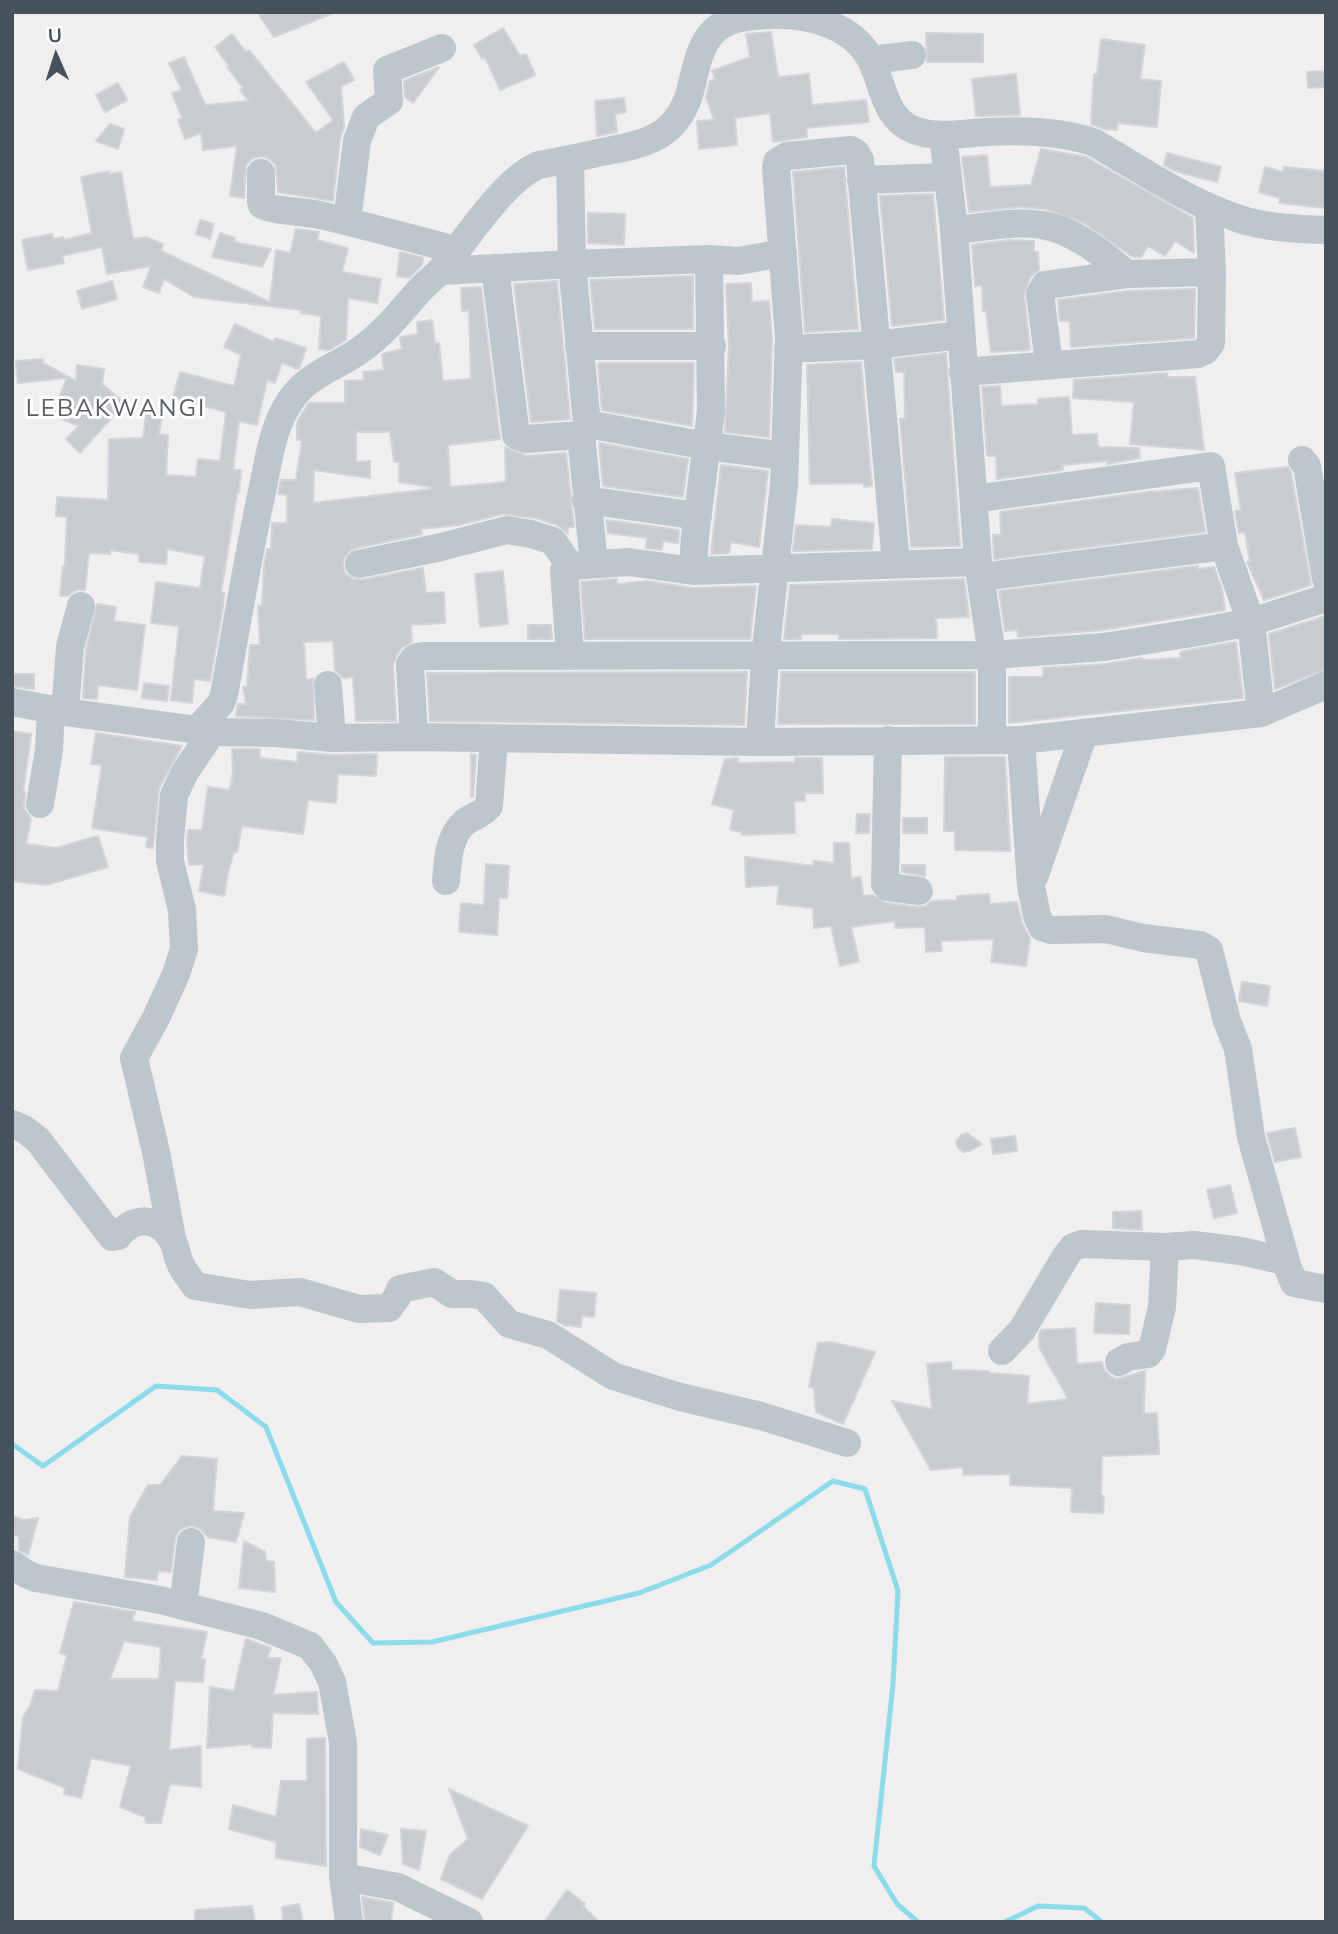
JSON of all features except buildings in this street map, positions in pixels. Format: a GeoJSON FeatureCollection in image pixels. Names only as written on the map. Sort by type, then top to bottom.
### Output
{"type":"FeatureCollection","features":[{"type":"Feature","properties":{"kind":"street"},"geometry":{"type":"LineString","coordinates":[[847,1443],[761,1416],[680,1397],[613,1376],[548,1335],[509,1324],[484,1296],[452,1294],[434,1282],[400,1289],[389,1308],[359,1310],[300,1292],[250,1295],[195,1286],[182,1267],[172,1238],[156,1152],[134,1058],[156,1018],[184,949],[182,910],[170,862],[174,795],[224,695],[275,433],[286,407],[298,391],[312,378],[358,352],[382,334],[448,261],[509,187],[526,172],[539,165],[646,144],[659,136],[681,114],[704,43],[715,30],[744,17],[786,15],[839,28],[854,39],[871,60],[885,97],[898,119],[914,131],[943,135],[1049,132],[1073,136],[1093,142],[1209,208],[1271,227],[1326,230]]}},
{"type":"Feature","properties":{"kind":"street"},"geometry":{"type":"LineString","coordinates":[[347,221],[357,141],[366,117],[389,101],[387,70],[442,48]]}},
{"type":"Feature","properties":{"kind":"street"},"geometry":{"type":"LineString","coordinates":[[871,60],[912,55]]}},
{"type":"Feature","properties":{"kind":"street"},"geometry":{"type":"LineString","coordinates":[[943,135],[954,230],[979,570],[992,655],[992,740]]}},
{"type":"Feature","properties":{"kind":"street"},"geometry":{"type":"LineString","coordinates":[[760,742],[765,657],[785,456],[788,349],[776,169],[781,159],[851,150],[860,160],[896,564]]}},
{"type":"Feature","properties":{"kind":"street"},"geometry":{"type":"LineString","coordinates":[[570,159],[572,264],[584,430],[586,500],[582,565]]}},
{"type":"Feature","properties":{"kind":"street"},"geometry":{"type":"LineString","coordinates":[[261,173],[261,201],[266,208],[286,209],[347,221],[448,261],[495,268],[709,259],[738,261],[783,253]]}},
{"type":"Feature","properties":{"kind":"street"},"geometry":{"type":"LineString","coordinates":[[861,180],[947,177]]}},
{"type":"Feature","properties":{"kind":"street"},"geometry":{"type":"LineString","coordinates":[[963,372],[1198,354],[1205,351],[1211,343],[1209,208]]}},
{"type":"Feature","properties":{"kind":"street"},"geometry":{"type":"LineString","coordinates":[[954,230],[1043,225],[1072,236],[1099,251],[1127,274]]}},
{"type":"Feature","properties":{"kind":"street"},"geometry":{"type":"LineString","coordinates":[[693,571],[711,411],[709,259]]}},
{"type":"Feature","properties":{"kind":"street"},"geometry":{"type":"LineString","coordinates":[[495,268],[516,435],[526,439],[584,430],[785,456]]}},
{"type":"Feature","properties":{"kind":"street"},"geometry":{"type":"LineString","coordinates":[[1049,364],[1042,287],[1127,274],[1212,272]]}},
{"type":"Feature","properties":{"kind":"street"},"geometry":{"type":"LineString","coordinates":[[788,349],[875,345],[960,335]]}},
{"type":"Feature","properties":{"kind":"street"},"geometry":{"type":"LineString","coordinates":[[579,346],[712,346]]}},
{"type":"Feature","properties":{"kind":"street"},"geometry":{"type":"LineString","coordinates":[[1302,460],[1307,466],[1326,579]]}},
{"type":"Feature","properties":{"kind":"street"},"geometry":{"type":"LineString","coordinates":[[974,499],[1212,466],[1224,546],[1251,622],[1261,713]]}},
{"type":"Feature","properties":{"kind":"street"},"geometry":{"type":"LineString","coordinates":[[586,500],[698,516]]}},
{"type":"Feature","properties":{"kind":"street"},"geometry":{"type":"LineString","coordinates":[[359,564],[507,530],[553,541],[582,565]]}},
{"type":"Feature","properties":{"kind":"street"},"geometry":{"type":"LineString","coordinates":[[570,656],[564,571],[582,565],[629,562],[693,571],[896,564],[979,570],[1224,546]]}},
{"type":"Feature","properties":{"kind":"street"},"geometry":{"type":"LineString","coordinates":[[414,737],[410,664],[415,658],[422,656],[992,655],[1104,647],[1251,622],[1326,598]]}},
{"type":"Feature","properties":{"kind":"street"},"geometry":{"type":"LineString","coordinates":[[40,804],[70,647],[81,606]]}},
{"type":"Feature","properties":{"kind":"street"},"geometry":{"type":"LineString","coordinates":[[328,685],[332,738]]}},
{"type":"Feature","properties":{"kind":"street"},"geometry":{"type":"LineString","coordinates":[[12,702],[204,731],[332,738],[760,742],[1021,740],[1261,713],[1326,685]]}},
{"type":"Feature","properties":{"kind":"street"},"geometry":{"type":"LineString","coordinates":[[1031,886],[1084,733]]}},
{"type":"Feature","properties":{"kind":"street"},"geometry":{"type":"LineString","coordinates":[[446,881],[451,841],[465,822],[483,814],[489,806],[494,739]]}},
{"type":"Feature","properties":{"kind":"street"},"geometry":{"type":"LineString","coordinates":[[888,740],[885,884],[888,887],[919,891]]}},
{"type":"Feature","properties":{"kind":"street"},"geometry":{"type":"LineString","coordinates":[[1021,740],[1031,886],[1042,927],[1051,930],[1106,929],[1143,938],[1200,946],[1209,950],[1227,1021],[1238,1049],[1251,1136],[1285,1261],[1294,1283],[1326,1289]]}},
{"type":"Feature","properties":{"kind":"street"},"geometry":{"type":"LineString","coordinates":[[12,1124],[38,1140],[112,1237],[118,1236],[126,1225],[143,1221],[157,1223],[172,1238]]}},
{"type":"Feature","properties":{"kind":"street"},"geometry":{"type":"LineString","coordinates":[[1002,1351],[1022,1330],[1073,1247],[1090,1242],[1165,1247],[1194,1245],[1241,1251],[1285,1261]]}},
{"type":"Feature","properties":{"kind":"street"},"geometry":{"type":"LineString","coordinates":[[1119,1362],[1128,1357],[1148,1354],[1152,1349],[1162,1307],[1165,1247]]}},
{"type":"Feature","properties":{"kind":"street"},"geometry":{"type":"LineString","coordinates":[[183,1606],[191,1542]]}},
{"type":"Feature","properties":{"kind":"street"},"geometry":{"type":"LineString","coordinates":[[12,1564],[36,1578],[128,1593],[183,1606],[262,1626],[310,1646],[323,1662],[332,1682],[343,1742],[343,1877],[349,1922]]}},
{"type":"Feature","properties":{"kind":"street"},"geometry":{"type":"LineString","coordinates":[[343,1877],[398,1887],[469,1922]]}},
{"type":"Feature","properties":{"kind":"waterway"},"geometry":{"type":"LineString","coordinates":[[12,1444],[43,1466],[156,1386],[217,1390],[266,1427],[336,1602],[373,1643],[432,1642],[639,1593],[711,1565],[833,1481],[865,1489],[898,1591],[893,1684],[874,1866],[897,1904],[918,1922]]}},
{"type":"Feature","properties":{"kind":"waterway"},"geometry":{"type":"LineString","coordinates":[[1005,1922],[1038,1906],[1084,1908],[1102,1922]]}},
{"type":"Feature","properties":{"kind":"district","name":"LEBAKWANGI"},"geometry":{"type":"Point","coordinates":[116,409]}}]}
